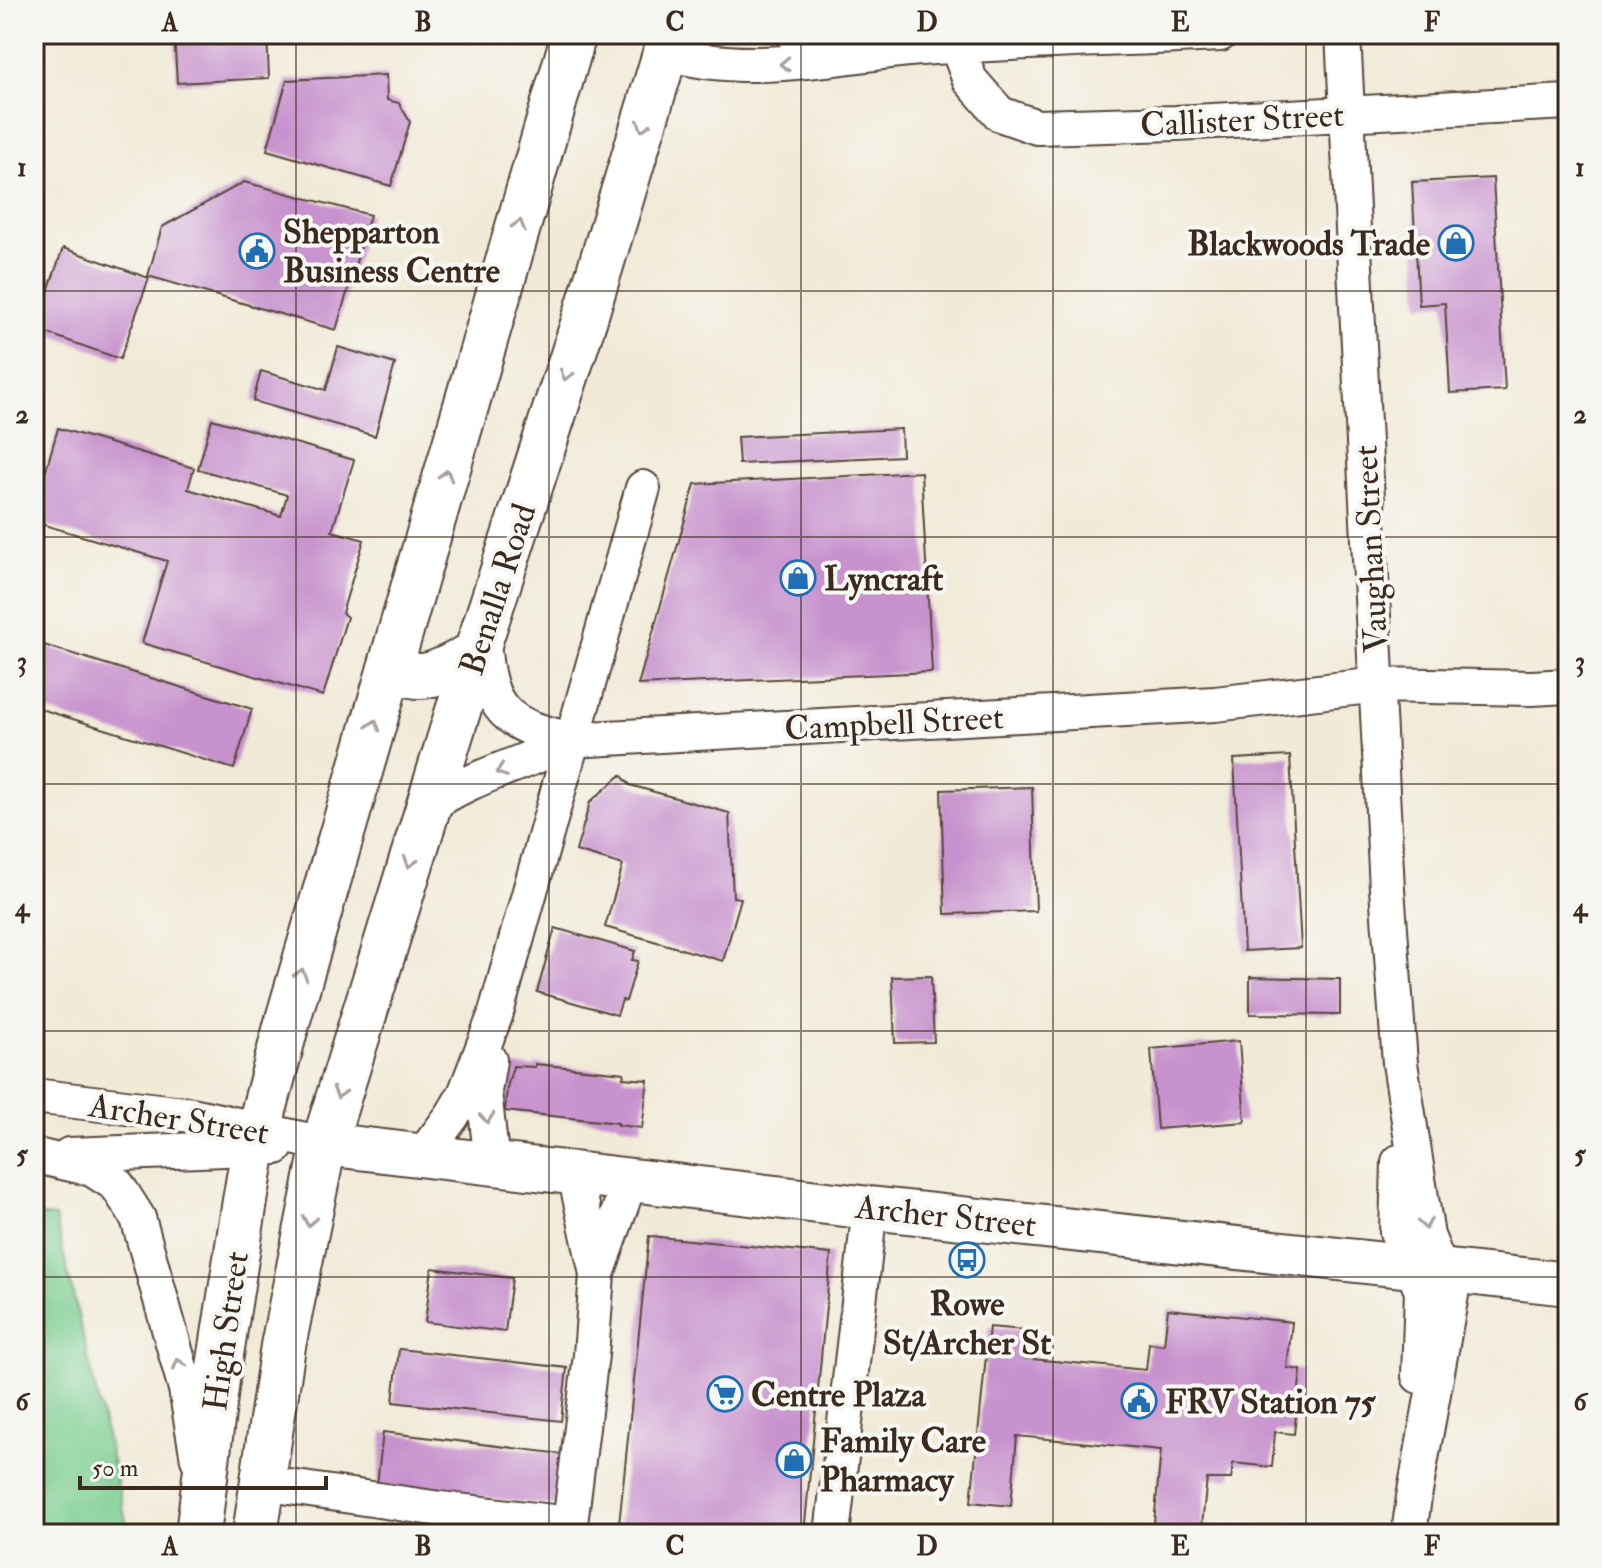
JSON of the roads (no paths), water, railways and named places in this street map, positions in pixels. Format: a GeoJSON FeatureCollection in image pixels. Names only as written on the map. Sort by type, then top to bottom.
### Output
{"type":"FeatureCollection","features":[{"type":"Feature","properties":{"kind":"highway"},"geometry":{"type":"LineString","coordinates":[[257,1139],[287,1023],[574,34]]}},
{"type":"Feature","properties":{"kind":"highway","name":"Benalla Road"},"geometry":{"type":"LineString","coordinates":[[324,1144],[479,643],[585,318],[657,40]]}},
{"type":"Feature","properties":{"kind":"highway"},"geometry":{"type":"LineString","coordinates":[[393,659],[398,669],[409,675],[434,675],[479,643]]}},
{"type":"Feature","properties":{"kind":"highway","name":"High Street"},"geometry":{"type":"LineString","coordinates":[[201,1515],[223,1338],[257,1139]]}},
{"type":"Feature","properties":{"kind":"highway","name":"High Street"},"geometry":{"type":"LineString","coordinates":[[255,1534],[283,1346],[324,1144]]}},
{"type":"Feature","properties":{"kind":"main road","name":"Archer Street"},"geometry":{"type":"LineString","coordinates":[[324,1144],[870,1208],[1568,1284]]}},
{"type":"Feature","properties":{"kind":"street"},"geometry":{"type":"LineString","coordinates":[[793,34],[918,49]]}},
{"type":"Feature","properties":{"kind":"street"},"geometry":{"type":"LineString","coordinates":[[657,40],[692,60],[768,64],[815,62],[957,46],[1220,34]]}},
{"type":"Feature","properties":{"kind":"street","name":"Vaughan Street"},"geometry":{"type":"LineString","coordinates":[[1343,34],[1387,889],[1400,1063],[1427,1236],[1426,1268],[1451,1295],[1409,1534]]}},
{"type":"Feature","properties":{"kind":"street","name":"Callister Street"},"geometry":{"type":"LineString","coordinates":[[957,46],[970,80],[1000,114],[1037,127],[1347,115],[1568,102]]}},
{"type":"Feature","properties":{"kind":"street"},"geometry":{"type":"LineString","coordinates":[[422,1156],[465,1094],[495,1016],[643,488]]}},
{"type":"Feature","properties":{"kind":"street"},"geometry":{"type":"LineString","coordinates":[[479,643],[492,695],[511,717],[532,731],[572,740]]}},
{"type":"Feature","properties":{"kind":"street","name":"Campbell Street"},"geometry":{"type":"LineString","coordinates":[[572,740],[1568,686]]}},
{"type":"Feature","properties":{"kind":"street"},"geometry":{"type":"LineString","coordinates":[[428,807],[449,791],[535,758],[572,740]]}},
{"type":"Feature","properties":{"kind":"street"},"geometry":{"type":"LineString","coordinates":[[492,1165],[484,1091],[495,1016]]}},
{"type":"Feature","properties":{"kind":"street","name":"Archer Street"},"geometry":{"type":"LineString","coordinates":[[34,1096],[192,1115],[257,1139]]}},
{"type":"Feature","properties":{"kind":"street","name":"Archer Street"},"geometry":{"type":"LineString","coordinates":[[35,1156],[257,1139],[324,1144]]}},
{"type":"Feature","properties":{"kind":"street"},"geometry":{"type":"LineString","coordinates":[[35,1156],[92,1169],[117,1185],[138,1218],[186,1389],[201,1515]]}},
{"type":"Feature","properties":{"kind":"street"},"geometry":{"type":"LineString","coordinates":[[575,1174],[597,1274]]}},
{"type":"Feature","properties":{"kind":"street"},"geometry":{"type":"LineString","coordinates":[[262,1483],[570,1524],[591,1355],[597,1274],[630,1180]]}},
{"type":"Feature","properties":{"kind":"street"},"geometry":{"type":"LineString","coordinates":[[832,1534],[870,1208]]}},
{"type":"Feature","properties":{"kind":"place","name":"Blackwoods Trade"},"geometry":{"type":"Point","coordinates":[1456,243]}},
{"type":"Feature","properties":{"kind":"place","name":"Shepparton Business Centre"},"geometry":{"type":"Point","coordinates":[257,251]}},
{"type":"Feature","properties":{"kind":"place","name":"Lyncraft"},"geometry":{"type":"Point","coordinates":[798,578]}},
{"type":"Feature","properties":{"kind":"place","name":"Rowe St/Archer St"},"geometry":{"type":"Point","coordinates":[967,1260]}},
{"type":"Feature","properties":{"kind":"place","name":"Centre Plaza"},"geometry":{"type":"Point","coordinates":[725,1394]}},
{"type":"Feature","properties":{"kind":"place","name":"FRV Station 75"},"geometry":{"type":"Point","coordinates":[1139,1401]}},
{"type":"Feature","properties":{"kind":"place","name":"Family Care Pharmacy"},"geometry":{"type":"Point","coordinates":[794,1460]}}]}
